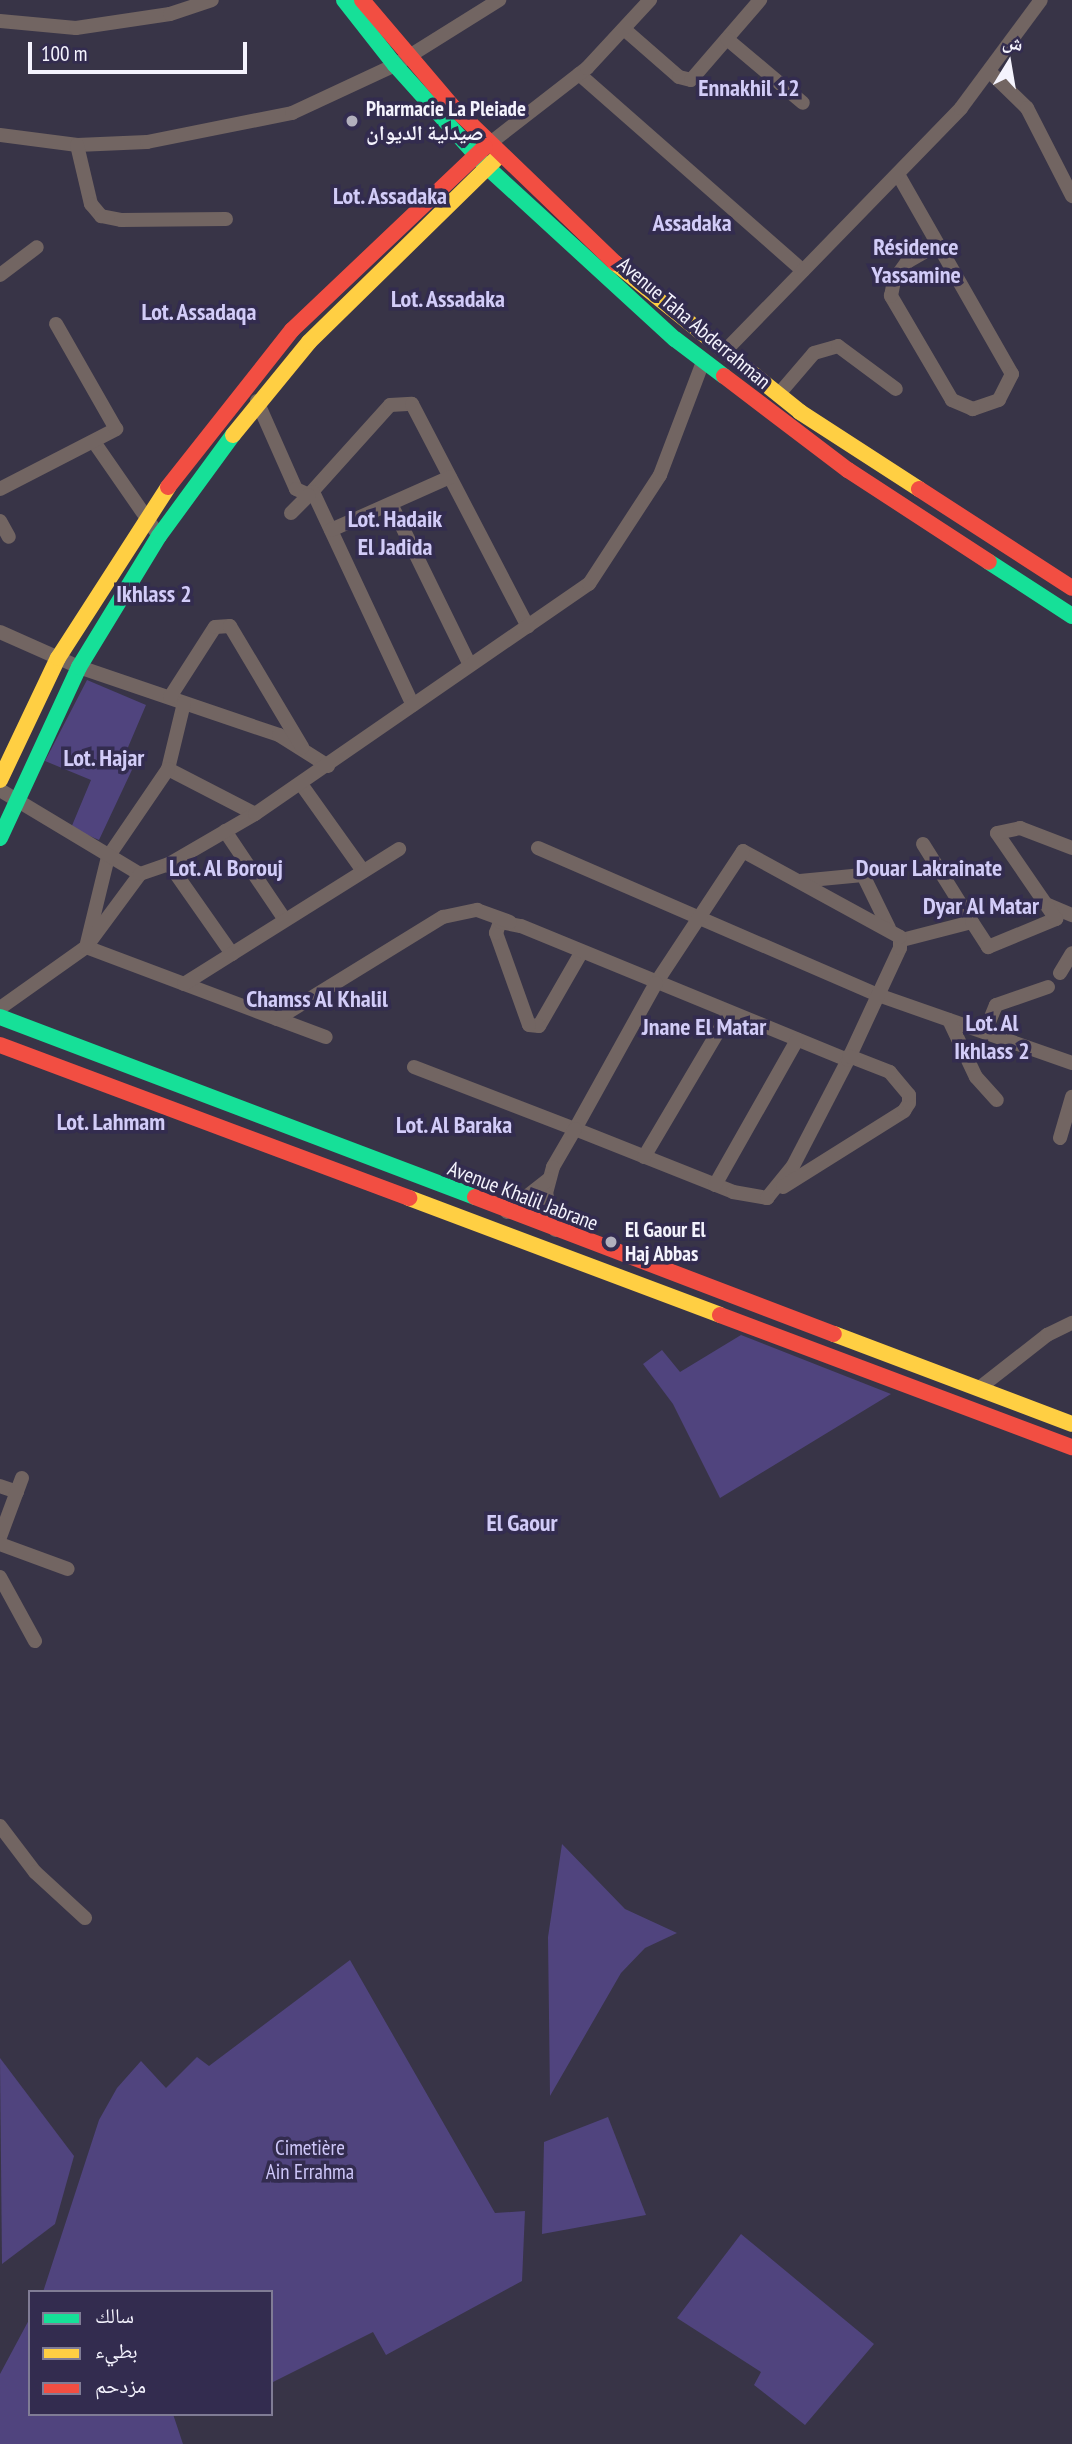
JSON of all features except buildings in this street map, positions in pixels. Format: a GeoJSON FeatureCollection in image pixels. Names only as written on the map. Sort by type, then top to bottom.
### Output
{"type":"FeatureCollection","features":[{"type":"Feature","properties":{"kind":"street"},"geometry":{"type":"LineString","coordinates":[[0,21],[76,28],[170,14],[212,0]]}},
{"type":"Feature","properties":{"kind":"street","name":"Avenue Taha Abderrahman"},"geometry":{"type":"LineString","coordinates":[[344,0],[488,155],[675,339],[848,470],[1072,616]]}},
{"type":"Feature","properties":{"kind":"street","name":"Avenue Taha Abderrahman"},"geometry":{"type":"LineString","coordinates":[[362,0],[402,61]]}},
{"type":"Feature","properties":{"kind":"street"},"geometry":{"type":"LineString","coordinates":[[0,135],[77,145],[147,142],[292,113],[402,61],[499,0]]}},
{"type":"Feature","properties":{"kind":"street"},"geometry":{"type":"LineString","coordinates":[[0,780],[58,658],[145,519],[206,433],[292,330],[579,74],[650,0]]}},
{"type":"Feature","properties":{"kind":"street"},"geometry":{"type":"LineString","coordinates":[[624,29],[685,80],[696,76],[760,0]]}},
{"type":"Feature","properties":{"kind":"street"},"geometry":{"type":"LineString","coordinates":[[724,352],[899,176],[991,73],[1041,0]]}},
{"type":"Feature","properties":{"kind":"street"},"geometry":{"type":"LineString","coordinates":[[727,39],[803,103]]}},
{"type":"Feature","properties":{"kind":"street"},"geometry":{"type":"LineString","coordinates":[[991,73],[1027,108],[1072,196]]}},
{"type":"Feature","properties":{"kind":"street"},"geometry":{"type":"LineString","coordinates":[[579,74],[803,271]]}},
{"type":"Feature","properties":{"kind":"street"},"geometry":{"type":"LineString","coordinates":[[77,145],[90,204],[100,216],[121,220],[226,219]]}},
{"type":"Feature","properties":{"kind":"street"},"geometry":{"type":"LineString","coordinates":[[0,838],[79,667],[159,536],[257,401],[488,155]]}},
{"type":"Feature","properties":{"kind":"street","name":"Avenue Taha Abderrahman"},"geometry":{"type":"LineString","coordinates":[[488,155],[778,395],[1072,588]]}},
{"type":"Feature","properties":{"kind":"street"},"geometry":{"type":"LineString","coordinates":[[899,176],[1012,374],[999,400],[973,409],[952,400],[891,296],[894,280],[907,262],[936,245]]}},
{"type":"Feature","properties":{"kind":"street"},"geometry":{"type":"LineString","coordinates":[[0,275],[37,247]]}},
{"type":"Feature","properties":{"kind":"street"},"geometry":{"type":"LineString","coordinates":[[0,489],[116,429],[56,324]]}},
{"type":"Feature","properties":{"kind":"street"},"geometry":{"type":"LineString","coordinates":[[675,339],[690,324]]}},
{"type":"Feature","properties":{"kind":"street"},"geometry":{"type":"LineString","coordinates":[[778,395],[814,353],[838,346],[896,389]]}},
{"type":"Feature","properties":{"kind":"street"},"geometry":{"type":"LineString","coordinates":[[0,1008],[86,947],[140,874],[169,864],[256,814],[577,594],[600,572],[660,475],[703,362]]}},
{"type":"Feature","properties":{"kind":"street"},"geometry":{"type":"LineString","coordinates":[[257,401],[296,489],[311,493],[331,530],[414,705]]}},
{"type":"Feature","properties":{"kind":"street"},"geometry":{"type":"LineString","coordinates":[[291,513],[396,403],[412,404],[528,626]]}},
{"type":"Feature","properties":{"kind":"street"},"geometry":{"type":"LineString","coordinates":[[94,442],[159,536]]}},
{"type":"Feature","properties":{"kind":"street"},"geometry":{"type":"LineString","coordinates":[[331,530],[450,477]]}},
{"type":"Feature","properties":{"kind":"street"},"geometry":{"type":"LineString","coordinates":[[391,504],[470,665]]}},
{"type":"Feature","properties":{"kind":"street"},"geometry":{"type":"LineString","coordinates":[[0,521],[9,537]]}},
{"type":"Feature","properties":{"kind":"street"},"geometry":{"type":"LineString","coordinates":[[86,947],[108,857],[168,769],[177,700],[215,627],[230,625],[302,747]]}},
{"type":"Feature","properties":{"kind":"street"},"geometry":{"type":"LineString","coordinates":[[0,632],[79,667],[302,747],[328,766]]}},
{"type":"Feature","properties":{"kind":"street"},"geometry":{"type":"LineString","coordinates":[[168,769],[256,814]]}},
{"type":"Feature","properties":{"kind":"street"},"geometry":{"type":"LineString","coordinates":[[301,783],[363,871]]}},
{"type":"Feature","properties":{"kind":"street"},"geometry":{"type":"LineString","coordinates":[[0,789],[140,874]]}},
{"type":"Feature","properties":{"kind":"street"},"geometry":{"type":"LineString","coordinates":[[923,844],[988,947],[1056,919],[998,833],[1020,828],[1072,848]]}},
{"type":"Feature","properties":{"kind":"street"},"geometry":{"type":"LineString","coordinates":[[225,831],[285,920]]}},
{"type":"Feature","properties":{"kind":"street"},"geometry":{"type":"LineString","coordinates":[[538,848],[878,995],[1072,1063]]}},
{"type":"Feature","properties":{"kind":"street"},"geometry":{"type":"LineString","coordinates":[[184,984],[399,849]]}},
{"type":"Feature","properties":{"kind":"street"},"geometry":{"type":"LineString","coordinates":[[507,1212],[548,1179],[656,982],[697,915],[743,851],[889,928],[902,940]]}},
{"type":"Feature","properties":{"kind":"street"},"geometry":{"type":"LineString","coordinates":[[169,864],[232,954]]}},
{"type":"Feature","properties":{"kind":"street"},"geometry":{"type":"LineString","coordinates":[[800,881],[863,875],[889,928]]}},
{"type":"Feature","properties":{"kind":"street"},"geometry":{"type":"LineString","coordinates":[[1046,904],[1072,915]]}},
{"type":"Feature","properties":{"kind":"street"},"geometry":{"type":"LineString","coordinates":[[278,1019],[443,917],[477,910],[797,1040],[890,1072],[909,1095],[909,1103],[904,1111],[776,1191],[757,1199],[414,1068]]}},
{"type":"Feature","properties":{"kind":"street"},"geometry":{"type":"LineString","coordinates":[[510,922],[498,923],[496,933],[532,1027],[539,1026],[581,953]]}},
{"type":"Feature","properties":{"kind":"street"},"geometry":{"type":"LineString","coordinates":[[902,940],[972,922]]}},
{"type":"Feature","properties":{"kind":"street"},"geometry":{"type":"LineString","coordinates":[[776,1191],[848,1058],[902,940]]}},
{"type":"Feature","properties":{"kind":"street"},"geometry":{"type":"LineString","coordinates":[[86,947],[326,1037]]}},
{"type":"Feature","properties":{"kind":"street"},"geometry":{"type":"LineString","coordinates":[[1060,973],[1072,953]]}},
{"type":"Feature","properties":{"kind":"street"},"geometry":{"type":"LineString","coordinates":[[985,1032],[996,1005],[1048,988]]}},
{"type":"Feature","properties":{"kind":"street"},"geometry":{"type":"LineString","coordinates":[[644,1157],[729,1013]]}},
{"type":"Feature","properties":{"kind":"street","name":"Avenue Khalil Jabrane"},"geometry":{"type":"LineString","coordinates":[[0,1017],[556,1231],[1072,1424]]}},
{"type":"Feature","properties":{"kind":"street"},"geometry":{"type":"LineString","coordinates":[[948,1020],[976,1077],[997,1100]]}},
{"type":"Feature","properties":{"kind":"street"},"geometry":{"type":"LineString","coordinates":[[715,1185],[797,1040]]}},
{"type":"Feature","properties":{"kind":"street","name":"Avenue Khalil Jabrane"},"geometry":{"type":"LineString","coordinates":[[0,1045],[1072,1447]]}},
{"type":"Feature","properties":{"kind":"street"},"geometry":{"type":"LineString","coordinates":[[1060,1138],[1072,1097]]}},
{"type":"Feature","properties":{"kind":"street"},"geometry":{"type":"LineString","coordinates":[[548,1179],[547,1205],[556,1231]]}},
{"type":"Feature","properties":{"kind":"street"},"geometry":{"type":"LineString","coordinates":[[978,1389],[1047,1335],[1072,1323]]}},
{"type":"Feature","properties":{"kind":"street"},"geometry":{"type":"LineString","coordinates":[[949,1401],[960,1382]]}},
{"type":"Feature","properties":{"kind":"street"},"geometry":{"type":"LineString","coordinates":[[0,1486],[19,1485],[0,1537]]}},
{"type":"Feature","properties":{"kind":"street"},"geometry":{"type":"LineString","coordinates":[[0,1544],[68,1569]]}},
{"type":"Feature","properties":{"kind":"street"},"geometry":{"type":"LineString","coordinates":[[0,1577],[35,1641]]}},
{"type":"Feature","properties":{"kind":"street"},"geometry":{"type":"LineString","coordinates":[[0,1826],[35,1872],[85,1918]]}},
{"type":"Feature","properties":{"kind":"green space"},"geometry":{"type":"Polygon","coordinates":[[[87,680],[146,705],[126,752],[138,757],[99,840],[71,828],[91,780],[45,761],[87,680]]]}},
{"type":"Feature","properties":{"kind":"green space"},"geometry":{"type":"Polygon","coordinates":[[[741,1335],[891,1394],[720,1498],[673,1404],[643,1364],[662,1350],[680,1372],[741,1335]]]}},
{"type":"Feature","properties":{"kind":"green space"},"geometry":{"type":"Polygon","coordinates":[[[562,1844],[625,1909],[677,1933],[645,1948],[621,1973],[550,2096],[548,1937],[562,1844]]]}},
{"type":"Feature","properties":{"kind":"green space","name":"Cimetière Ain Errahma"},"geometry":{"type":"Polygon","coordinates":[[[350,1960],[495,2213],[525,2211],[522,2281],[386,2355],[373,2332],[273,2382],[273,2290],[44,2290],[99,2120],[117,2088],[141,2061],[166,2088],[197,2057],[209,2066],[350,1960]]]}},
{"type":"Feature","properties":{"kind":"green space"},"geometry":{"type":"Polygon","coordinates":[[[0,2058],[74,2156],[55,2224],[2,2264],[0,2058]]]}},
{"type":"Feature","properties":{"kind":"green space"},"geometry":{"type":"Polygon","coordinates":[[[608,2117],[646,2215],[542,2234],[544,2142],[608,2117]]]}},
{"type":"Feature","properties":{"kind":"green space"},"geometry":{"type":"Polygon","coordinates":[[[741,2234],[874,2344],[805,2425],[754,2385],[761,2372],[677,2318],[741,2234]]]}},
{"type":"Feature","properties":{"kind":"green space"},"geometry":{"type":"Polygon","coordinates":[[[28,2322],[28,2416],[174,2416],[183,2444],[0,2444],[0,2374],[28,2322]]]}},
{"type":"Feature","properties":{"kind":"traffic: fast"},"geometry":{"type":"LineString","coordinates":[[344,0],[395,65],[487,167],[675,339],[724,376]]}},
{"type":"Feature","properties":{"kind":"traffic: fast"},"geometry":{"type":"LineString","coordinates":[[0,838],[79,667],[159,536],[233,435]]}},
{"type":"Feature","properties":{"kind":"traffic: fast"},"geometry":{"type":"LineString","coordinates":[[989,562],[1072,616]]}},
{"type":"Feature","properties":{"kind":"traffic: fast"},"geometry":{"type":"LineString","coordinates":[[0,1017],[475,1197]]}},
{"type":"Feature","properties":{"kind":"traffic: slow"},"geometry":{"type":"LineString","coordinates":[[233,435],[309,342],[497,158]]}},
{"type":"Feature","properties":{"kind":"traffic: slow"},"geometry":{"type":"LineString","coordinates":[[615,263],[800,412],[919,489]]}},
{"type":"Feature","properties":{"kind":"traffic: slow"},"geometry":{"type":"LineString","coordinates":[[0,780],[58,658],[168,487]]}},
{"type":"Feature","properties":{"kind":"traffic: slow"},"geometry":{"type":"LineString","coordinates":[[409,1198],[720,1315]]}},
{"type":"Feature","properties":{"kind":"traffic: slow"},"geometry":{"type":"LineString","coordinates":[[834,1334],[1072,1424]]}},
{"type":"Feature","properties":{"kind":"traffic: jam"},"geometry":{"type":"LineString","coordinates":[[362,0],[453,107],[615,263]]}},
{"type":"Feature","properties":{"kind":"traffic: jam"},"geometry":{"type":"LineString","coordinates":[[168,487],[292,330],[485,147]]}},
{"type":"Feature","properties":{"kind":"traffic: jam"},"geometry":{"type":"LineString","coordinates":[[724,376],[848,470],[989,562]]}},
{"type":"Feature","properties":{"kind":"traffic: jam"},"geometry":{"type":"LineString","coordinates":[[919,489],[1072,588]]}},
{"type":"Feature","properties":{"kind":"traffic: jam"},"geometry":{"type":"LineString","coordinates":[[0,1045],[409,1198]]}},
{"type":"Feature","properties":{"kind":"traffic: jam"},"geometry":{"type":"LineString","coordinates":[[475,1197],[834,1334]]}},
{"type":"Feature","properties":{"kind":"traffic: jam"},"geometry":{"type":"LineString","coordinates":[[720,1315],[1072,1447]]}},
{"type":"Feature","properties":{"kind":"place","name":"Pharmacie La Pleiade صيدلية الديوان"},"geometry":{"type":"Point","coordinates":[352,121]}},
{"type":"Feature","properties":{"kind":"place","name":"El Gaour El Haj Abbas"},"geometry":{"type":"Point","coordinates":[611,1242]}},
{"type":"Feature","properties":{"kind":"district","name":"Ennakhil 12"},"geometry":{"type":"Point","coordinates":[749,88]}},
{"type":"Feature","properties":{"kind":"district","name":"Lot. Assadaka"},"geometry":{"type":"Point","coordinates":[390,196]}},
{"type":"Feature","properties":{"kind":"district","name":"Assadaka"},"geometry":{"type":"Point","coordinates":[692,223]}},
{"type":"Feature","properties":{"kind":"district","name":"Résidence Yassamine"},"geometry":{"type":"Point","coordinates":[916,261]}},
{"type":"Feature","properties":{"kind":"district","name":"Lot. Assadaka"},"geometry":{"type":"Point","coordinates":[448,299]}},
{"type":"Feature","properties":{"kind":"district","name":"Lot. Assadaqa"},"geometry":{"type":"Point","coordinates":[199,312]}},
{"type":"Feature","properties":{"kind":"district","name":"Lot. Hadaik El Jadida"},"geometry":{"type":"Point","coordinates":[395,533]}},
{"type":"Feature","properties":{"kind":"district","name":"Ikhlass 2"},"geometry":{"type":"Point","coordinates":[154,594]}},
{"type":"Feature","properties":{"kind":"district","name":"Lot. Hajar"},"geometry":{"type":"Point","coordinates":[104,758]}},
{"type":"Feature","properties":{"kind":"district","name":"Lot. Al Borouj"},"geometry":{"type":"Point","coordinates":[226,868]}},
{"type":"Feature","properties":{"kind":"district","name":"Douar Lakrainate"},"geometry":{"type":"Point","coordinates":[929,868]}},
{"type":"Feature","properties":{"kind":"district","name":"Dyar Al Matar"},"geometry":{"type":"Point","coordinates":[981,906]}},
{"type":"Feature","properties":{"kind":"district","name":"Chamss Al Khalil"},"geometry":{"type":"Point","coordinates":[317,999]}},
{"type":"Feature","properties":{"kind":"district","name":"Jnane El Matar"},"geometry":{"type":"Point","coordinates":[704,1027]}},
{"type":"Feature","properties":{"kind":"district","name":"Lot. Al Ikhlass 2"},"geometry":{"type":"Point","coordinates":[992,1037]}},
{"type":"Feature","properties":{"kind":"district","name":"Lot. Lahmam"},"geometry":{"type":"Point","coordinates":[111,1122]}},
{"type":"Feature","properties":{"kind":"district","name":"Lot. Al Baraka"},"geometry":{"type":"Point","coordinates":[454,1125]}},
{"type":"Feature","properties":{"kind":"district","name":"El Gaour"},"geometry":{"type":"Point","coordinates":[522,1523]}}]}
